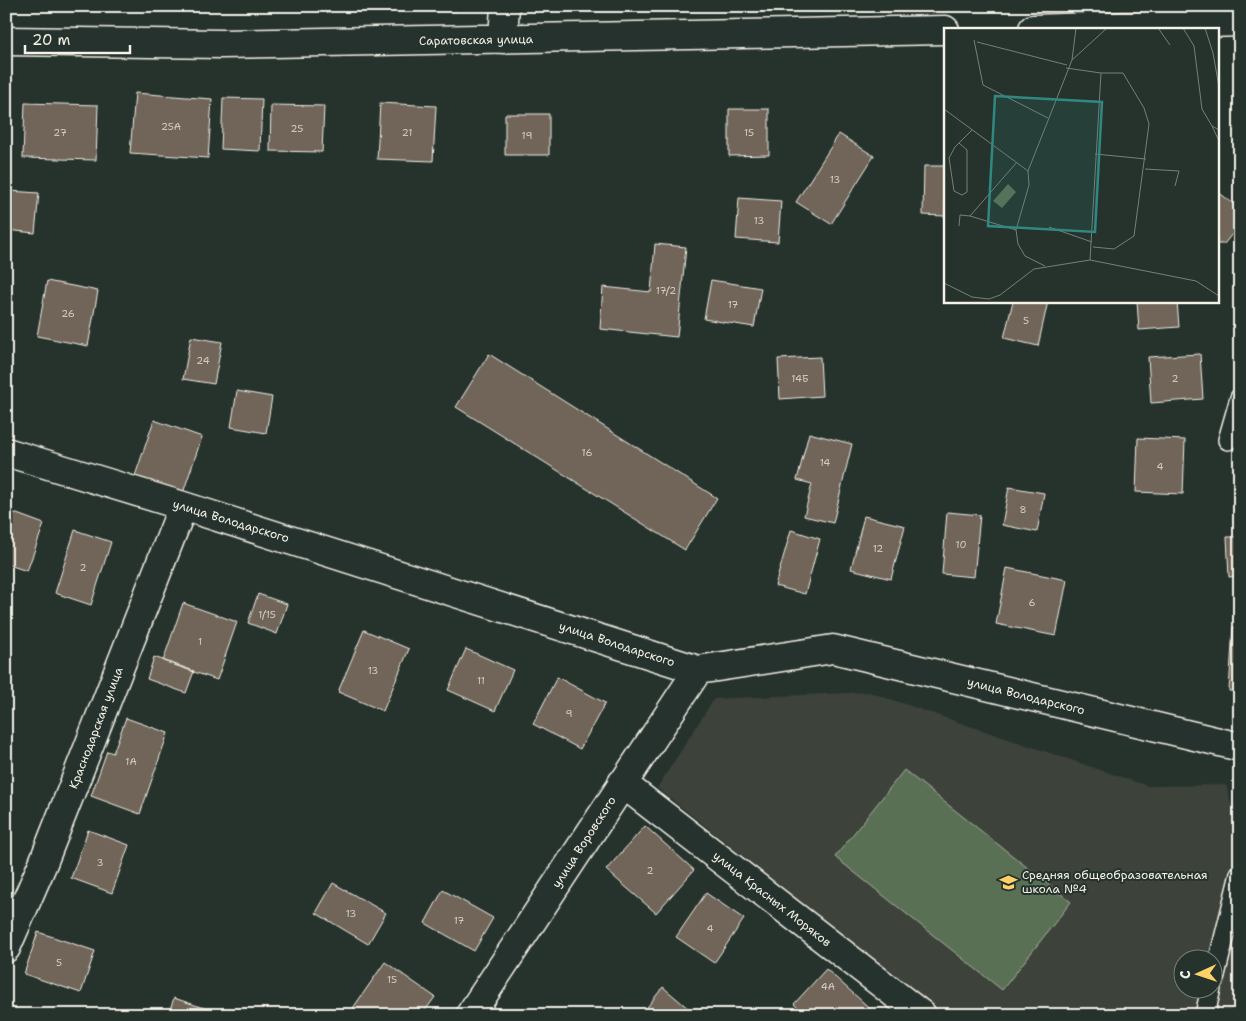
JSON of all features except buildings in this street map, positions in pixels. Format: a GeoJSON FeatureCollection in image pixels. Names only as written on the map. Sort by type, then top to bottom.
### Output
{"type":"FeatureCollection","features":[{"type":"Feature","properties":{"kind":"street"},"geometry":{"type":"LineString","coordinates":[[503,39],[505,6]]}},
{"type":"Feature","properties":{"kind":"street"},"geometry":{"type":"LineString","coordinates":[[1063,28],[1240,22]]}},
{"type":"Feature","properties":{"kind":"street","name":"Саратовская улица"},"geometry":{"type":"LineString","coordinates":[[6,41],[222,44],[944,30]]}},
{"type":"Feature","properties":{"kind":"street","name":"улица Володарского"},"geometry":{"type":"LineString","coordinates":[[6,452],[183,506],[698,670],[833,649],[1240,747]]}},
{"type":"Feature","properties":{"kind":"street","name":"Краснодарская улица"},"geometry":{"type":"LineString","coordinates":[[6,948],[43,863],[183,506]]}},
{"type":"Feature","properties":{"kind":"street","name":"улица Воровского"},"geometry":{"type":"LineString","coordinates":[[470,1015],[698,670]]}},
{"type":"Feature","properties":{"kind":"street","name":"улица Красных Моряков"},"geometry":{"type":"LineString","coordinates":[[622,783],[922,1015]]}},
{"type":"Feature","properties":{"kind":"lane"},"geometry":{"type":"LineString","coordinates":[[1228,440],[1240,398]]}},
{"type":"Feature","properties":{"kind":"lane"},"geometry":{"type":"LineString","coordinates":[[1222,948],[1240,874]]}},
{"type":"Feature","properties":{"kind":"lane"},"geometry":{"type":"LineString","coordinates":[[1205,1015],[1209,998]]}},
{"type":"Feature","properties":{"kind":"shaded area","name":"Средняя общеобразовательная школа №4"},"geometry":{"type":"Polygon","coordinates":[[[869,692],[1148,786],[1226,785],[1231,804],[1240,806],[1240,1015],[944,1015],[657,788],[714,699],[869,692]]]}},
{"type":"Feature","properties":{"kind":"green space"},"geometry":{"type":"Polygon","coordinates":[[[904,770],[1071,902],[1002,990],[835,857],[904,770]]]}},
{"type":"Feature","properties":{"kind":"place","name":"Средняя общеобразовательная школа №4"},"geometry":{"type":"Point","coordinates":[1008,882]}}]}
